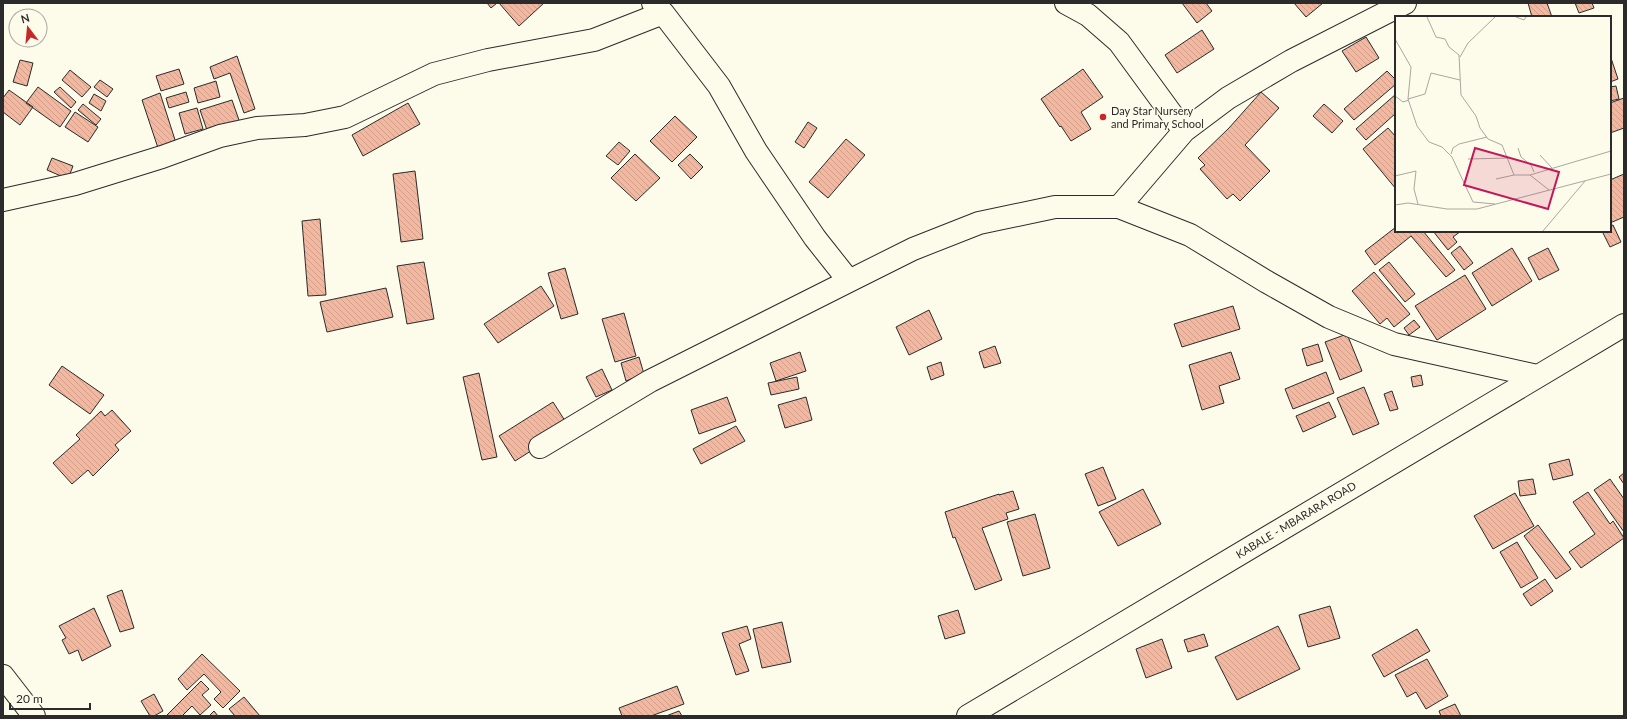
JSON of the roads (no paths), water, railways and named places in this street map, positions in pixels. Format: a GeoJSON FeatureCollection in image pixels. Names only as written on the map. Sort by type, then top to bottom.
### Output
{"type":"FeatureCollection","features":[{"type":"Feature","properties":{"kind":"street"},"geometry":{"type":"LineString","coordinates":[[1066,3],[1088,15],[1119,42],[1184,131]]}},
{"type":"Feature","properties":{"kind":"street"},"geometry":{"type":"LineString","coordinates":[[1119,207],[1184,131],[1228,98],[1291,61],[1405,3]]}},
{"type":"Feature","properties":{"kind":"street"},"geometry":{"type":"LineString","coordinates":[[3,200],[75,184],[162,157],[220,136],[257,128],[305,125],[345,117],[434,74],[488,60],[594,40],[658,8],[719,86],[756,151],[815,238],[849,282]]}},
{"type":"Feature","properties":{"kind":"street"},"geometry":{"type":"LineString","coordinates":[[540,447],[650,381],[913,249],[979,223],[1055,207],[1119,207],[1190,235],[1267,282],[1329,317],[1394,344],[1537,376]]}},
{"type":"Feature","properties":{"kind":"street","name":"KABALE - MBARARA ROAD"},"geometry":{"type":"LineString","coordinates":[[968,716],[1624,325]]}},
{"type":"Feature","properties":{"kind":"street"},"geometry":{"type":"LineString","coordinates":[[3,676],[34,716]]}},
{"type":"Feature","properties":{"kind":"place","name":"Day Star Nursery and Primary School"},"geometry":{"type":"Point","coordinates":[1103,117]}}]}
